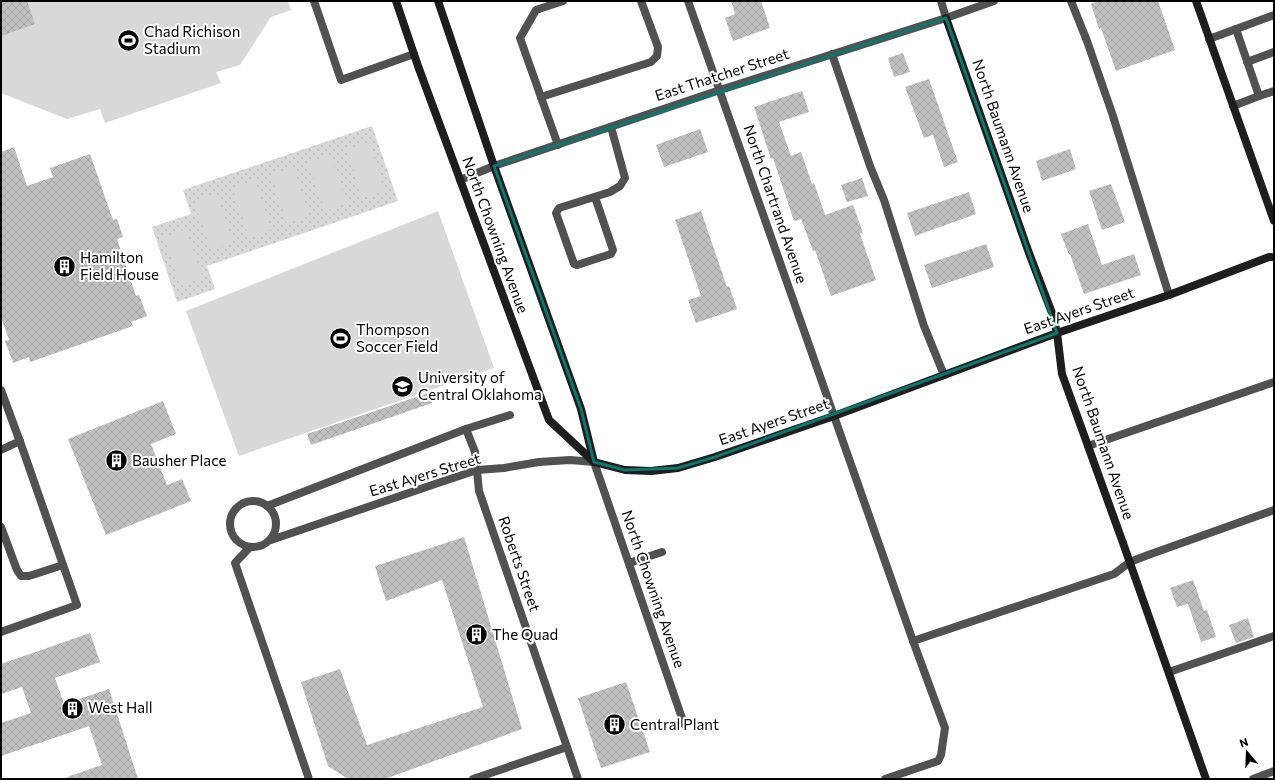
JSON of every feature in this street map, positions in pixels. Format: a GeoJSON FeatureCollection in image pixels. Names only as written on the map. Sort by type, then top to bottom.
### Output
{"type":"FeatureCollection","features":[{"type":"Feature","properties":{"kind":"street"},"geometry":{"type":"LineString","coordinates":[[314,1],[341,80],[414,54]]}},
{"type":"Feature","properties":{"kind":"street","name":"North Chowning Avenue"},"geometry":{"type":"LineString","coordinates":[[396,1],[460,180],[549,420],[594,462]]}},
{"type":"Feature","properties":{"kind":"street","name":"North Chowning Avenue"},"geometry":{"type":"LineString","coordinates":[[438,1],[494,166],[581,409],[594,462],[684,724]]}},
{"type":"Feature","properties":{"kind":"street"},"geometry":{"type":"LineString","coordinates":[[558,144],[520,38],[536,10],[563,1]]}},
{"type":"Feature","properties":{"kind":"street"},"geometry":{"type":"LineString","coordinates":[[542,97],[651,62],[657,56],[658,48],[641,1]]}},
{"type":"Feature","properties":{"kind":"street","name":"North Chartrand Avenue"},"geometry":{"type":"LineString","coordinates":[[688,1],[945,728],[941,755],[938,761],[884,779]]}},
{"type":"Feature","properties":{"kind":"street","name":"North Baumann Avenue"},"geometry":{"type":"LineString","coordinates":[[941,1],[1029,253],[1052,313],[1062,374],[1206,779]]}},
{"type":"Feature","properties":{"kind":"street","name":"East Thatcher Street"},"geometry":{"type":"LineString","coordinates":[[460,180],[494,166],[558,144],[994,1]]}},
{"type":"Feature","properties":{"kind":"street"},"geometry":{"type":"LineString","coordinates":[[1071,1],[1112,113],[1169,295]]}},
{"type":"Feature","properties":{"kind":"street"},"geometry":{"type":"LineString","coordinates":[[1196,1],[1274,221]]}},
{"type":"Feature","properties":{"kind":"street"},"geometry":{"type":"LineString","coordinates":[[1210,38],[1274,15]]}},
{"type":"Feature","properties":{"kind":"street"},"geometry":{"type":"LineString","coordinates":[[1236,29],[1260,96]]}},
{"type":"Feature","properties":{"kind":"street"},"geometry":{"type":"LineString","coordinates":[[1247,62],[1274,52]]}},
{"type":"Feature","properties":{"kind":"street"},"geometry":{"type":"LineString","coordinates":[[832,54],[870,166],[886,206],[924,326],[944,375]]}},
{"type":"Feature","properties":{"kind":"street"},"geometry":{"type":"LineString","coordinates":[[1233,106],[1274,90]]}},
{"type":"Feature","properties":{"kind":"street"},"geometry":{"type":"LineString","coordinates":[[595,197],[613,250],[611,254],[577,265],[574,264],[556,213],[559,208],[610,192],[620,186],[625,178],[611,127]]}},
{"type":"Feature","properties":{"kind":"street","name":"East Ayers Street"},"geometry":{"type":"LineString","coordinates":[[271,540],[477,470],[504,468],[539,462],[570,460],[594,462],[625,470],[651,471],[678,468],[715,457],[834,416],[1056,332],[1169,295],[1269,257],[1274,257]]}},
{"type":"Feature","properties":{"kind":"street"},"geometry":{"type":"LineString","coordinates":[[1088,446],[1274,382]]}},
{"type":"Feature","properties":{"kind":"street"},"geometry":{"type":"LineString","coordinates":[[1,390],[77,606],[1,632]]}},
{"type":"Feature","properties":{"kind":"street"},"geometry":{"type":"LineString","coordinates":[[267,506],[466,429],[510,415]]}},
{"type":"Feature","properties":{"kind":"street","name":"Roberts Street"},"geometry":{"type":"LineString","coordinates":[[466,429],[475,452],[479,491],[578,779]]}},
{"type":"Feature","properties":{"kind":"street"},"geometry":{"type":"LineString","coordinates":[[1,450],[20,441]]}},
{"type":"Feature","properties":{"kind":"street"},"geometry":{"type":"LineString","coordinates":[[253,501],[260,502],[267,506],[273,511],[277,526],[271,540],[258,547],[250,547],[237,541],[232,534],[230,519],[238,506],[245,502],[253,501]]}},
{"type":"Feature","properties":{"kind":"street"},"geometry":{"type":"LineString","coordinates":[[913,641],[1114,574],[1130,562],[1274,510]]}},
{"type":"Feature","properties":{"kind":"street"},"geometry":{"type":"LineString","coordinates":[[1,527],[17,570],[21,576],[29,576],[63,565]]}},
{"type":"Feature","properties":{"kind":"street"},"geometry":{"type":"LineString","coordinates":[[250,547],[235,562],[308,779]]}},
{"type":"Feature","properties":{"kind":"street"},"geometry":{"type":"LineString","coordinates":[[629,563],[662,552]]}},
{"type":"Feature","properties":{"kind":"street"},"geometry":{"type":"LineString","coordinates":[[1168,672],[1274,636]]}},
{"type":"Feature","properties":{"kind":"street"},"geometry":{"type":"LineString","coordinates":[[473,779],[567,747]]}},
{"type":"Feature","properties":{"kind":"street"},"geometry":{"type":"LineString","coordinates":[[1253,779],[1274,771]]}},
{"type":"Feature","properties":{"kind":"highlighted area"},"geometry":{"type":"Polygon","coordinates":[[[946,18],[1057,333],[715,457],[678,468],[625,470],[594,462],[581,409],[494,166],[946,18]]]}},
{"type":"Feature","properties":{"kind":"shaded area","name":"Chad Richison Stadium"},"geometry":{"type":"Polygon","coordinates":[[[1,1],[288,1],[291,10],[271,17],[240,65],[216,72],[221,83],[105,123],[100,109],[67,119],[1,93],[1,1]]]}},
{"type":"Feature","properties":{"kind":"shaded area"},"geometry":{"type":"Polygon","coordinates":[[[372,126],[398,201],[207,266],[215,289],[177,302],[152,227],[191,214],[183,190],[372,126]]]}},
{"type":"Feature","properties":{"kind":"shaded area"},"geometry":{"type":"Polygon","coordinates":[[[369,142],[385,191],[363,198],[347,149],[369,142]]]}},
{"type":"Feature","properties":{"kind":"shaded area"},"geometry":{"type":"Polygon","coordinates":[[[331,155],[347,204],[325,211],[308,162],[331,155]]]}},
{"type":"Feature","properties":{"kind":"shaded area"},"geometry":{"type":"Polygon","coordinates":[[[293,168],[310,216],[287,224],[271,175],[293,168]]]}},
{"type":"Feature","properties":{"kind":"shaded area"},"geometry":{"type":"Polygon","coordinates":[[[255,181],[271,230],[249,237],[232,188],[255,181]]]}},
{"type":"Feature","properties":{"kind":"shaded area"},"geometry":{"type":"Polygon","coordinates":[[[217,194],[233,243],[211,250],[194,201],[217,194]]]}},
{"type":"Feature","properties":{"kind":"shaded area","name":"Thompson Soccer Field"},"geometry":{"type":"Polygon","coordinates":[[[438,211],[494,368],[239,456],[186,311],[438,211]]]}},
{"type":"Feature","properties":{"kind":"shaded area"},"geometry":{"type":"Polygon","coordinates":[[[186,229],[203,278],[180,286],[164,237],[186,229]]]}},
{"type":"Feature","properties":{"kind":"building"},"geometry":{"type":"Polygon","coordinates":[[[1,1],[27,1],[35,24],[1,36],[1,1]]]}},
{"type":"Feature","properties":{"kind":"building"},"geometry":{"type":"Polygon","coordinates":[[[731,1],[761,1],[770,28],[733,41],[725,18],[735,14],[731,1]]]}},
{"type":"Feature","properties":{"kind":"building"},"geometry":{"type":"Polygon","coordinates":[[[1098,1],[1158,1],[1175,50],[1116,71],[1101,28],[1099,29],[1091,4],[1098,1]]]}},
{"type":"Feature","properties":{"kind":"building"},"geometry":{"type":"Polygon","coordinates":[[[903,53],[910,72],[894,77],[888,58],[903,53]]]}},
{"type":"Feature","properties":{"kind":"building"},"geometry":{"type":"Polygon","coordinates":[[[929,79],[958,162],[944,167],[933,135],[924,138],[905,87],[929,79]]]}},
{"type":"Feature","properties":{"kind":"building"},"geometry":{"type":"Polygon","coordinates":[[[802,91],[809,112],[779,122],[791,156],[801,152],[825,215],[853,205],[863,233],[860,234],[876,280],[831,296],[815,250],[813,251],[801,219],[794,221],[754,107],[802,91]]]}},
{"type":"Feature","properties":{"kind":"building"},"geometry":{"type":"Polygon","coordinates":[[[700,129],[708,152],[664,167],[656,145],[700,129]]]}},
{"type":"Feature","properties":{"kind":"building","name":"Hamilton Field House"},"geometry":{"type":"Polygon","coordinates":[[[14,147],[27,186],[53,177],[50,168],[90,154],[113,220],[117,219],[123,237],[117,239],[136,296],[139,295],[147,316],[131,322],[133,326],[30,362],[29,357],[13,363],[5,341],[9,340],[1,317],[1,152],[14,147]]]}},
{"type":"Feature","properties":{"kind":"building"},"geometry":{"type":"Polygon","coordinates":[[[1070,149],[1076,169],[1042,181],[1036,161],[1070,149]]]}},
{"type":"Feature","properties":{"kind":"building"},"geometry":{"type":"Polygon","coordinates":[[[862,178],[868,196],[847,202],[841,185],[862,178]]]}},
{"type":"Feature","properties":{"kind":"building"},"geometry":{"type":"Polygon","coordinates":[[[1111,184],[1125,222],[1102,230],[1089,191],[1111,184]]]}},
{"type":"Feature","properties":{"kind":"building"},"geometry":{"type":"Polygon","coordinates":[[[969,192],[976,214],[915,236],[907,213],[969,192]]]}},
{"type":"Feature","properties":{"kind":"building"},"geometry":{"type":"Polygon","coordinates":[[[701,211],[727,287],[729,286],[737,309],[696,323],[688,300],[701,296],[675,220],[701,211]]]}},
{"type":"Feature","properties":{"kind":"building"},"geometry":{"type":"Polygon","coordinates":[[[1088,224],[1102,265],[1134,254],[1141,275],[1084,294],[1070,254],[1069,255],[1061,234],[1088,224]]]}},
{"type":"Feature","properties":{"kind":"building"},"geometry":{"type":"Polygon","coordinates":[[[986,244],[994,267],[932,288],[924,265],[986,244]]]}},
{"type":"Feature","properties":{"kind":"building"},"geometry":{"type":"Polygon","coordinates":[[[428,393],[432,403],[311,445],[307,434],[428,393]]]}},
{"type":"Feature","properties":{"kind":"building","name":"Bausher Place"},"geometry":{"type":"Polygon","coordinates":[[[163,401],[176,434],[151,444],[167,485],[182,479],[191,501],[106,535],[68,439],[163,401]]]}},
{"type":"Feature","properties":{"kind":"building","name":"The Quad"},"geometry":{"type":"Polygon","coordinates":[[[464,537],[522,729],[385,779],[348,779],[328,766],[301,682],[340,669],[367,745],[483,707],[442,580],[386,601],[375,566],[464,537]]]}},
{"type":"Feature","properties":{"kind":"building"},"geometry":{"type":"Polygon","coordinates":[[[1193,580],[1204,611],[1207,610],[1216,637],[1201,642],[1188,604],[1177,607],[1170,588],[1193,580]]]}},
{"type":"Feature","properties":{"kind":"building"},"geometry":{"type":"Polygon","coordinates":[[[1248,618],[1254,637],[1236,643],[1229,625],[1248,618]]]}},
{"type":"Feature","properties":{"kind":"building","name":"West Hall"},"geometry":{"type":"Polygon","coordinates":[[[90,633],[100,662],[55,678],[64,704],[109,689],[138,779],[68,779],[67,777],[102,765],[89,726],[1,756],[1,723],[31,713],[22,687],[1,694],[1,664],[90,633]]]}},
{"type":"Feature","properties":{"kind":"building","name":"Central Plant"},"geometry":{"type":"Polygon","coordinates":[[[626,682],[650,752],[601,768],[578,698],[626,682]]]}},
{"type":"Feature","properties":{"kind":"place","name":"Chad Richison Stadium"},"geometry":{"type":"Point","coordinates":[128,41]}},
{"type":"Feature","properties":{"kind":"place","name":"Hamilton Field House"},"geometry":{"type":"Point","coordinates":[64,267]}},
{"type":"Feature","properties":{"kind":"place","name":"Thompson Soccer Field"},"geometry":{"type":"Point","coordinates":[340,339]}},
{"type":"Feature","properties":{"kind":"place","name":"University of Central Oklahoma"},"geometry":{"type":"Point","coordinates":[403,387]}},
{"type":"Feature","properties":{"kind":"place","name":"Bausher Place"},"geometry":{"type":"Point","coordinates":[117,461]}},
{"type":"Feature","properties":{"kind":"place","name":"The Quad"},"geometry":{"type":"Point","coordinates":[476,635]}},
{"type":"Feature","properties":{"kind":"place","name":"West Hall"},"geometry":{"type":"Point","coordinates":[72,708]}},
{"type":"Feature","properties":{"kind":"place","name":"Central Plant"},"geometry":{"type":"Point","coordinates":[614,725]}}]}
